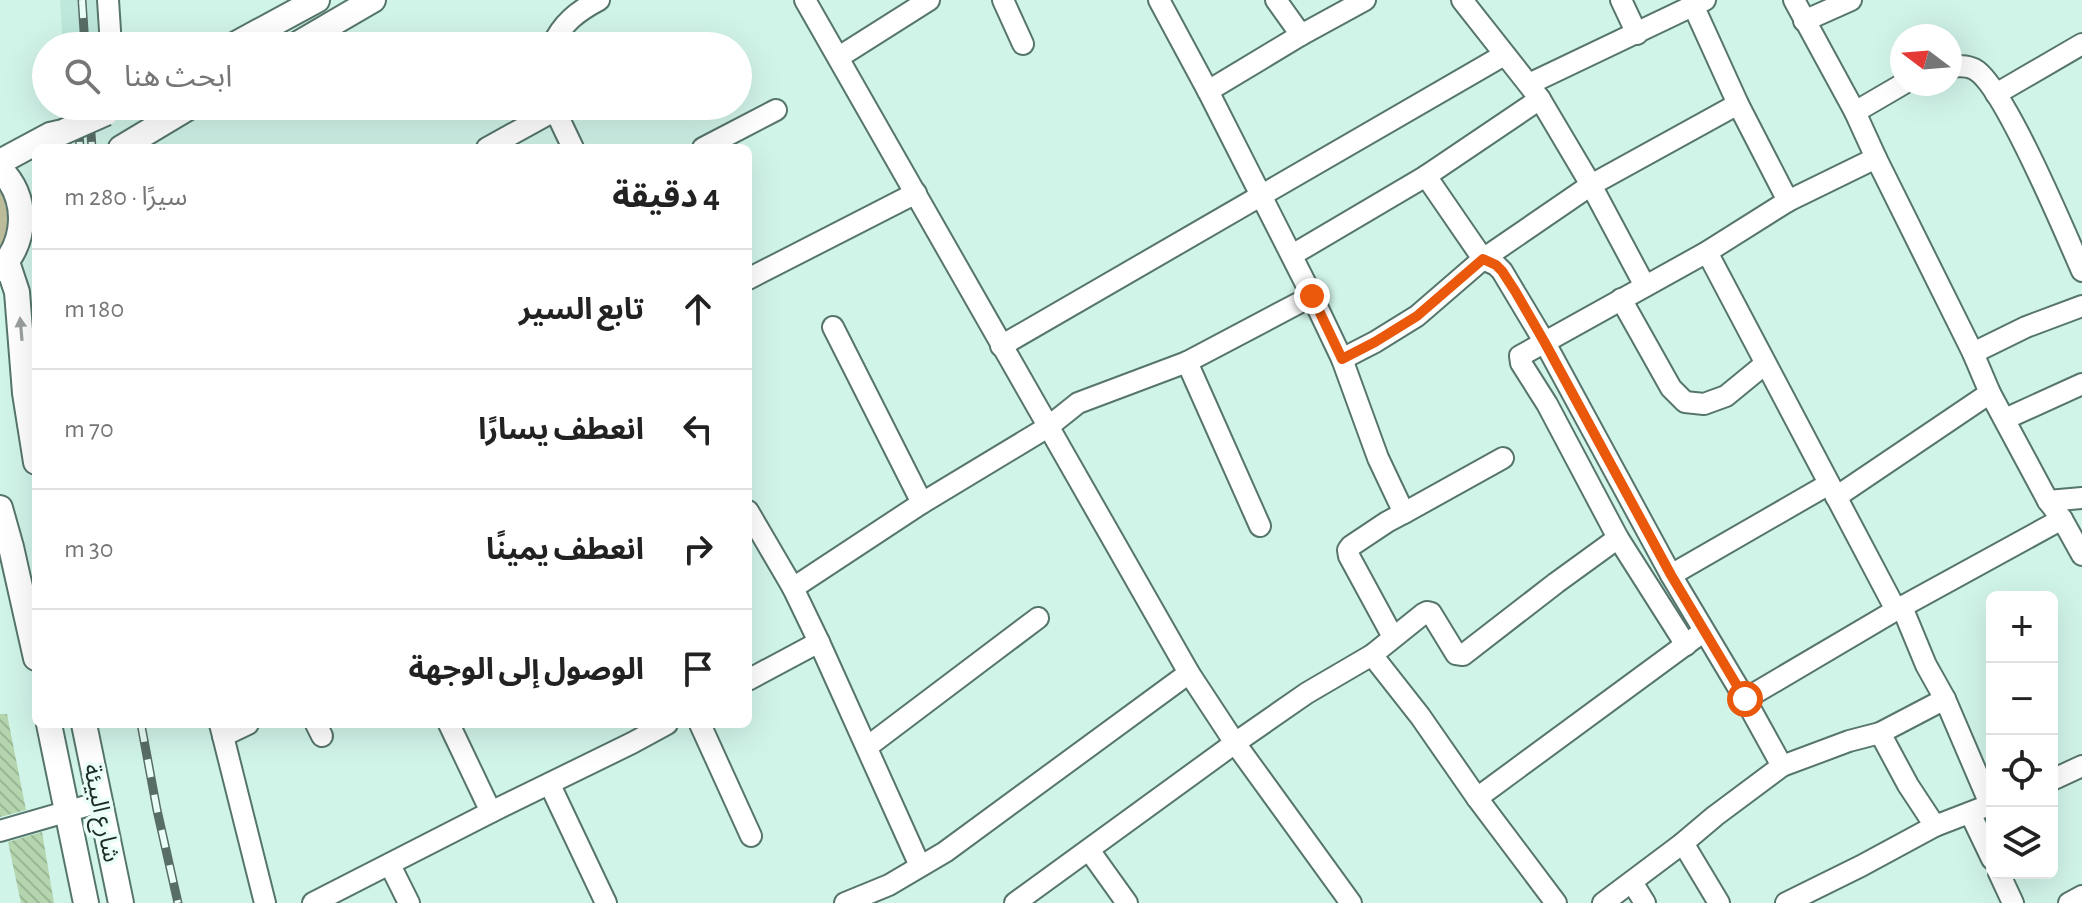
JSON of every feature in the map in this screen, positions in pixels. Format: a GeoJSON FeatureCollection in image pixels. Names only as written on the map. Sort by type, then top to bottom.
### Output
{"type":"FeatureCollection","features":[{"type":"Feature","properties":{"kind":"main road"},"geometry":{"type":"LineString","coordinates":[[258,32],[317,0]]}},
{"type":"Feature","properties":{"kind":"main road"},"geometry":{"type":"LineString","coordinates":[[318,32],[373,0]]}},
{"type":"Feature","properties":{"kind":"main road"},"geometry":{"type":"LineString","coordinates":[[33,144],[90,120]]}},
{"type":"Feature","properties":{"kind":"main road"},"geometry":{"type":"LineString","coordinates":[[129,144],[168,120]]}},
{"type":"Feature","properties":{"kind":"main road"},"geometry":{"type":"LineString","coordinates":[[0,162],[32,145]]}},
{"type":"Feature","properties":{"kind":"main road"},"geometry":{"type":"LineString","coordinates":[[0,169],[28,201],[17,245],[4,266],[17,292],[25,393],[32,437]]}},
{"type":"Feature","properties":{"kind":"main road"},"geometry":{"type":"LineString","coordinates":[[0,508],[32,640]]}},
{"type":"Feature","properties":{"kind":"main road","name":"شارع البيئة"},"geometry":{"type":"LineString","coordinates":[[50,728],[86,903]]}},
{"type":"Feature","properties":{"kind":"main road","name":"شارع البيئة"},"geometry":{"type":"LineString","coordinates":[[85,728],[121,903]]}},
{"type":"Feature","properties":{"kind":"main road"},"geometry":{"type":"LineString","coordinates":[[75,852],[109,845]]}},
{"type":"Feature","properties":{"kind":"street"},"geometry":{"type":"LineString","coordinates":[[108,0],[110,32]]}},
{"type":"Feature","properties":{"kind":"street"},"geometry":{"type":"LineString","coordinates":[[559,32],[579,11],[599,0]]}},
{"type":"Feature","properties":{"kind":"street"},"geometry":{"type":"LineString","coordinates":[[805,0],[1189,673],[1235,743],[1351,903]]}},
{"type":"Feature","properties":{"kind":"street"},"geometry":{"type":"LineString","coordinates":[[839,57],[929,0]]}},
{"type":"Feature","properties":{"kind":"street"},"geometry":{"type":"LineString","coordinates":[[1003,0],[1023,44]]}},
{"type":"Feature","properties":{"kind":"street"},"geometry":{"type":"LineString","coordinates":[[1159,0],[1312,296],[1342,359],[1378,458],[1404,513]]}},
{"type":"Feature","properties":{"kind":"street"},"geometry":{"type":"LineString","coordinates":[[1276,0],[1301,35]]}},
{"type":"Feature","properties":{"kind":"street"},"geometry":{"type":"LineString","coordinates":[[1208,91],[1365,0]]}},
{"type":"Feature","properties":{"kind":"street"},"geometry":{"type":"LineString","coordinates":[[1462,0],[1534,92],[1591,185],[1645,286]]}},
{"type":"Feature","properties":{"kind":"street"},"geometry":{"type":"LineString","coordinates":[[1621,0],[1637,34]]}},
{"type":"Feature","properties":{"kind":"street"},"geometry":{"type":"LineString","coordinates":[[1794,0],[1855,112],[1990,393],[2048,501],[2082,555]]}},
{"type":"Feature","properties":{"kind":"street"},"geometry":{"type":"LineString","coordinates":[[1804,21],[1851,0]]}},
{"type":"Feature","properties":{"kind":"street"},"geometry":{"type":"LineString","coordinates":[[1292,255],[1426,176],[1534,92],[1699,3],[1738,104],[1788,201]]}},
{"type":"Feature","properties":{"kind":"street"},"geometry":{"type":"LineString","coordinates":[[1996,94],[2082,44]]}},
{"type":"Feature","properties":{"kind":"street"},"geometry":{"type":"LineString","coordinates":[[1001,346],[1504,55]]}},
{"type":"Feature","properties":{"kind":"street"},"geometry":{"type":"LineString","coordinates":[[1962,66],[1973,68],[1987,79],[1996,94],[2030,154],[2082,271]]}},
{"type":"Feature","properties":{"kind":"street"},"geometry":{"type":"LineString","coordinates":[[1855,112],[1890,92]]}},
{"type":"Feature","properties":{"kind":"street"},"geometry":{"type":"LineString","coordinates":[[1342,359],[1417,316],[1483,259],[1591,185],[1738,104]]}},
{"type":"Feature","properties":{"kind":"street"},"geometry":{"type":"LineString","coordinates":[[711,144],[776,110]]}},
{"type":"Feature","properties":{"kind":"street"},"geometry":{"type":"LineString","coordinates":[[494,144],[533,120]]}},
{"type":"Feature","properties":{"kind":"street"},"geometry":{"type":"LineString","coordinates":[[559,120],[571,144]]}},
{"type":"Feature","properties":{"kind":"street"},"geometry":{"type":"LineString","coordinates":[[1686,645],[1618,538],[1547,404],[1521,363],[1520,356],[1707,252],[1788,201],[1876,158]]}},
{"type":"Feature","properties":{"kind":"street"},"geometry":{"type":"LineString","coordinates":[[1426,176],[1483,259],[1502,271],[1545,343],[1703,632],[1782,766]]}},
{"type":"Feature","properties":{"kind":"street"},"geometry":{"type":"LineString","coordinates":[[752,277],[916,193]]}},
{"type":"Feature","properties":{"kind":"street"},"geometry":{"type":"LineString","coordinates":[[1707,252],[1899,609],[1945,699],[1986,793]]}},
{"type":"Feature","properties":{"kind":"street"},"geometry":{"type":"LineString","coordinates":[[793,588],[922,503],[1048,427],[1078,403],[1187,362],[1312,296]]}},
{"type":"Feature","properties":{"kind":"street"},"geometry":{"type":"LineString","coordinates":[[1621,299],[1671,388],[1685,402],[1704,404],[1726,396],[1765,364]]}},
{"type":"Feature","properties":{"kind":"street"},"geometry":{"type":"LineString","coordinates":[[1973,353],[2026,327],[2082,306]]}},
{"type":"Feature","properties":{"kind":"street"},"geometry":{"type":"LineString","coordinates":[[833,327],[922,503]]}},
{"type":"Feature","properties":{"kind":"street"},"geometry":{"type":"LineString","coordinates":[[1187,362],[1260,526]]}},
{"type":"Feature","properties":{"kind":"street"},"geometry":{"type":"LineString","coordinates":[[2005,419],[2082,384]]}},
{"type":"Feature","properties":{"kind":"street"},"geometry":{"type":"LineString","coordinates":[[1671,575],[1833,491],[1990,393]]}},
{"type":"Feature","properties":{"kind":"street"},"geometry":{"type":"LineString","coordinates":[[1393,637],[1348,550],[1387,522],[1503,458]]}},
{"type":"Feature","properties":{"kind":"street"},"geometry":{"type":"LineString","coordinates":[[2048,501],[2082,498]]}},
{"type":"Feature","properties":{"kind":"street"},"geometry":{"type":"LineString","coordinates":[[752,518],[793,588],[920,866]]}},
{"type":"Feature","properties":{"kind":"street"},"geometry":{"type":"LineString","coordinates":[[1745,699],[2062,519]]}},
{"type":"Feature","properties":{"kind":"street"},"geometry":{"type":"LineString","coordinates":[[1015,903],[1235,743],[1307,693],[1372,655],[1423,614],[1431,613],[1456,654],[1463,655],[1618,538]]}},
{"type":"Feature","properties":{"kind":"street"},"geometry":{"type":"LineString","coordinates":[[867,747],[1038,618]]}},
{"type":"Feature","properties":{"kind":"street"},"geometry":{"type":"LineString","coordinates":[[1477,798],[1703,632]]}},
{"type":"Feature","properties":{"kind":"street"},"geometry":{"type":"LineString","coordinates":[[752,678],[819,642]]}},
{"type":"Feature","properties":{"kind":"street"},"geometry":{"type":"LineString","coordinates":[[1372,655],[1556,903]]}},
{"type":"Feature","properties":{"kind":"street"},"geometry":{"type":"LineString","coordinates":[[845,903],[889,885],[945,852],[1189,673]]}},
{"type":"Feature","properties":{"kind":"street"},"geometry":{"type":"LineString","coordinates":[[1603,903],[1782,766],[1880,733],[1945,699]]}},
{"type":"Feature","properties":{"kind":"street"},"geometry":{"type":"LineString","coordinates":[[451,728],[491,812]]}},
{"type":"Feature","properties":{"kind":"street"},"geometry":{"type":"LineString","coordinates":[[313,903],[659,728]]}},
{"type":"Feature","properties":{"kind":"street"},"geometry":{"type":"LineString","coordinates":[[702,728],[751,836]]}},
{"type":"Feature","properties":{"kind":"street"},"geometry":{"type":"LineString","coordinates":[[221,730],[265,903]]}},
{"type":"Feature","properties":{"kind":"street"},"geometry":{"type":"LineString","coordinates":[[1880,733],[1935,826]]}},
{"type":"Feature","properties":{"kind":"street"},"geometry":{"type":"LineString","coordinates":[[2058,777],[2082,766]]}},
{"type":"Feature","properties":{"kind":"street"},"geometry":{"type":"LineString","coordinates":[[550,785],[606,903]]}},
{"type":"Feature","properties":{"kind":"street"},"geometry":{"type":"LineString","coordinates":[[0,831],[100,802]]}},
{"type":"Feature","properties":{"kind":"street"},"geometry":{"type":"LineString","coordinates":[[1786,903],[1935,826],[1986,806]]}},
{"type":"Feature","properties":{"kind":"street"},"geometry":{"type":"LineString","coordinates":[[1970,813],[1986,846]]}},
{"type":"Feature","properties":{"kind":"street"},"geometry":{"type":"LineString","coordinates":[[1683,843],[1719,903]]}},
{"type":"Feature","properties":{"kind":"street"},"geometry":{"type":"LineString","coordinates":[[1089,850],[1127,903]]}},
{"type":"Feature","properties":{"kind":"street"},"geometry":{"type":"LineString","coordinates":[[390,865],[409,903]]}},
{"type":"Feature","properties":{"kind":"street"},"geometry":{"type":"LineString","coordinates":[[2002,879],[2013,903]]}},
{"type":"Feature","properties":{"kind":"street"},"geometry":{"type":"LineString","coordinates":[[1632,882],[1645,903]]}},
{"type":"Feature","properties":{"kind":"street"},"geometry":{"type":"LineString","coordinates":[[2069,903],[2082,896]]}},
{"type":"Feature","properties":{"kind":"shaded area"},"geometry":{"type":"Polygon","coordinates":[[[60,0],[96,0],[98,32],[62,32],[60,0]]]}},
{"type":"Feature","properties":{"kind":"shaded area"},"geometry":{"type":"Polygon","coordinates":[[[0,175],[12,199],[8,235],[0,247],[0,175]]]}},
{"type":"Feature","properties":{"kind":"building"},"geometry":{"type":"Polygon","coordinates":[[[0,714],[7,714],[26,810],[0,817],[0,714]]]}},
{"type":"Feature","properties":{"kind":"building"},"geometry":{"type":"Polygon","coordinates":[[[42,832],[54,903],[21,903],[8,842],[42,832]]]}},
{"type":"Feature","properties":{"kind":"railway"},"geometry":{"type":"LineString","coordinates":[[82,0],[84,32]]}},
{"type":"Feature","properties":{"kind":"railway"},"geometry":{"type":"LineString","coordinates":[[78,120],[80,144]]}},
{"type":"Feature","properties":{"kind":"railway"},"geometry":{"type":"LineString","coordinates":[[90,120],[92,144]]}},
{"type":"Feature","properties":{"kind":"railway"},"geometry":{"type":"LineString","coordinates":[[142,728],[178,903]]}},
{"type":"Feature","properties":{"kind":"route"},"geometry":{"type":"LineString","coordinates":[[1312,296],[1342,359],[1429,308],[1483,259],[1496,265],[1545,343],[1703,632],[1745,699]]}}]}
